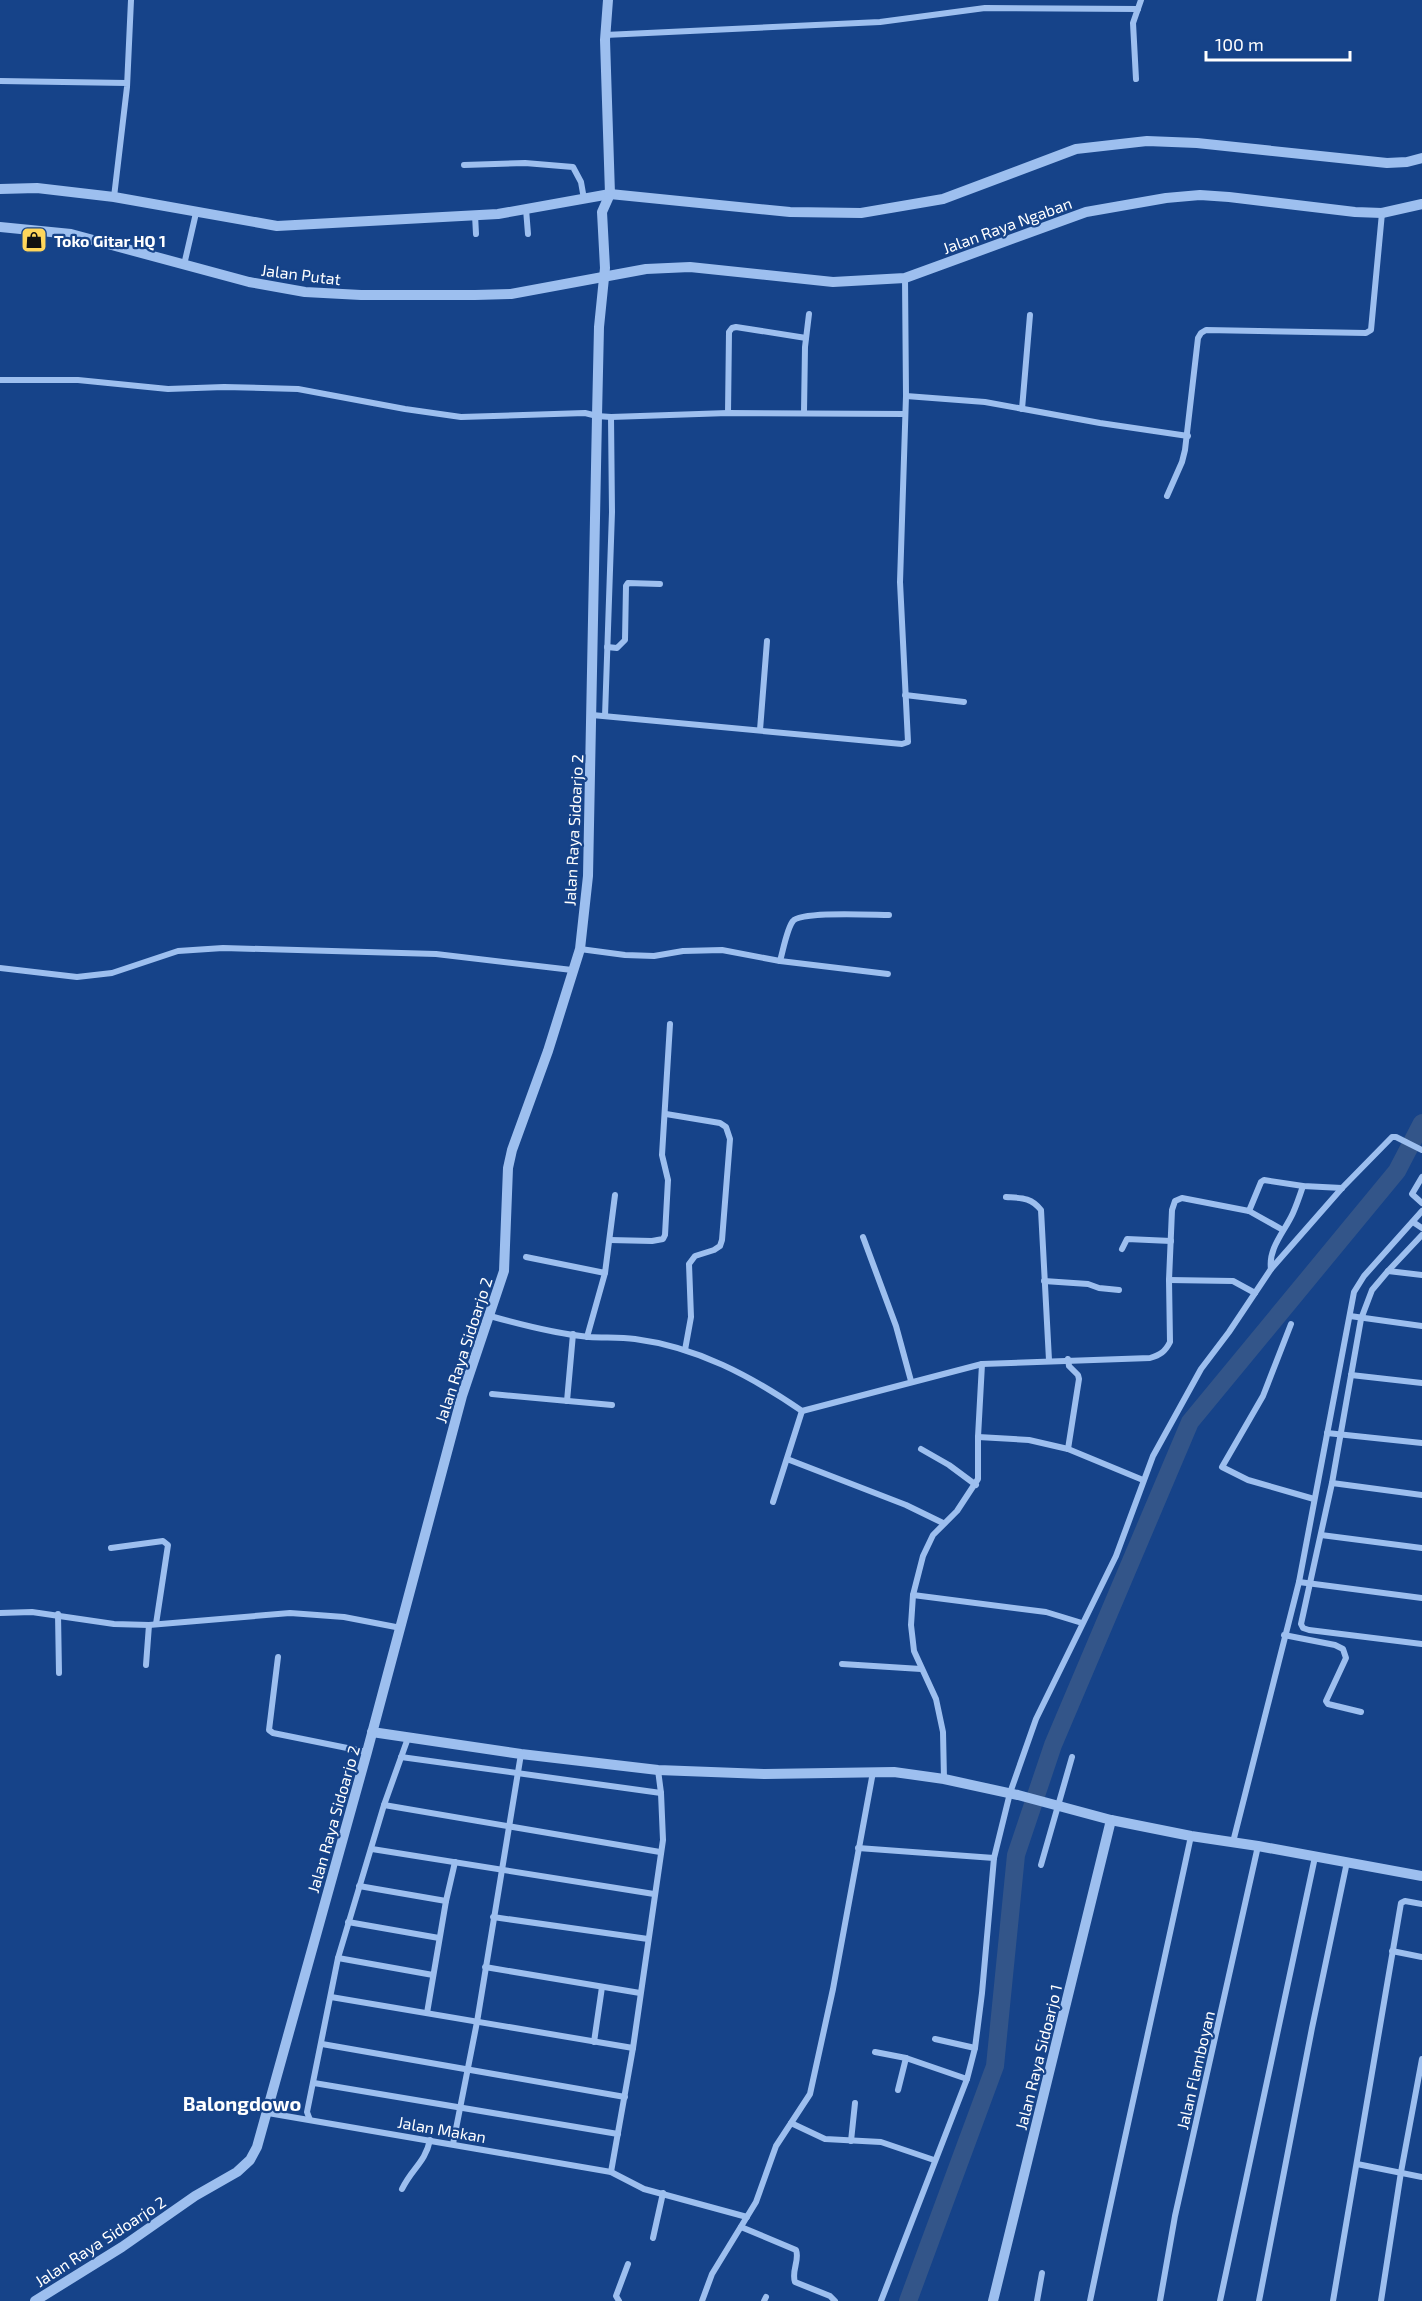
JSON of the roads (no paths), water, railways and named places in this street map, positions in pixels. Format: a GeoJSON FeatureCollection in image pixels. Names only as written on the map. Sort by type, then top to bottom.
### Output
{"type":"FeatureCollection","features":[{"type":"Feature","properties":{"kind":"street"},"geometry":{"type":"LineString","coordinates":[[114,197],[131,0]]}},
{"type":"Feature","properties":{"kind":"street","name":"Jalan Raya Sidoarjo 2"},"geometry":{"type":"LineString","coordinates":[[35,2301],[122,2247],[195,2196],[237,2172],[250,2160],[257,2147],[271,2114],[304,1976],[375,1733],[400,1628],[462,1396],[493,1317],[504,1271],[508,1168],[512,1150],[548,1051],[572,970],[581,949],[588,876],[599,715],[599,327],[604,267],[602,212],[610,194],[605,35],[608,0]]}},
{"type":"Feature","properties":{"kind":"street"},"geometry":{"type":"LineString","coordinates":[[1136,79],[1133,23],[1142,0]]}},
{"type":"Feature","properties":{"kind":"street"},"geometry":{"type":"LineString","coordinates":[[605,35],[880,22],[985,8],[1138,9]]}},
{"type":"Feature","properties":{"kind":"street"},"geometry":{"type":"LineString","coordinates":[[0,81],[125,82]]}},
{"type":"Feature","properties":{"kind":"street"},"geometry":{"type":"LineString","coordinates":[[0,189],[37,188],[114,197],[277,226],[475,217],[610,194],[790,212],[861,213],[943,199],[1076,149],[1133,142],[1197,143],[1387,163],[1407,162],[1422,158]]}},
{"type":"Feature","properties":{"kind":"street"},"geometry":{"type":"LineString","coordinates":[[464,165],[525,163],[573,167],[581,182],[584,199]]}},
{"type":"Feature","properties":{"kind":"street","name":"Jalan Raya Ngaban"},"geometry":{"type":"LineString","coordinates":[[604,267],[646,269],[690,267],[833,282],[905,278],[1086,212],[1153,199],[1200,195],[1220,196],[1355,212],[1383,213],[1422,204]]}},
{"type":"Feature","properties":{"kind":"street"},"geometry":{"type":"LineString","coordinates":[[526,209],[528,228]]}},
{"type":"Feature","properties":{"kind":"street"},"geometry":{"type":"LineString","coordinates":[[184,263],[196,213]]}},
{"type":"Feature","properties":{"kind":"street"},"geometry":{"type":"LineString","coordinates":[[1167,496],[1182,462],[1188,436],[1201,333],[1206,330],[1366,333],[1371,330],[1383,213]]}},
{"type":"Feature","properties":{"kind":"street"},"geometry":{"type":"LineString","coordinates":[[475,217],[476,232]]}},
{"type":"Feature","properties":{"kind":"street","name":"Jalan Putat"},"geometry":{"type":"LineString","coordinates":[[0,226],[71,234],[261,284],[305,292],[361,295],[512,294],[604,267]]}},
{"type":"Feature","properties":{"kind":"street"},"geometry":{"type":"LineString","coordinates":[[610,417],[612,512],[607,647],[599,715],[905,743],[909,736],[900,582],[906,396],[905,278]]}},
{"type":"Feature","properties":{"kind":"street"},"geometry":{"type":"LineString","coordinates":[[804,412],[809,314]]}},
{"type":"Feature","properties":{"kind":"street"},"geometry":{"type":"LineString","coordinates":[[1022,409],[1030,315]]}},
{"type":"Feature","properties":{"kind":"street"},"geometry":{"type":"LineString","coordinates":[[728,413],[730,330],[736,327],[806,338]]}},
{"type":"Feature","properties":{"kind":"street"},"geometry":{"type":"LineString","coordinates":[[0,380],[78,380],[168,389],[224,387],[298,389],[461,417],[585,413],[610,417],[804,412],[905,414]]}},
{"type":"Feature","properties":{"kind":"street"},"geometry":{"type":"LineString","coordinates":[[906,396],[985,402],[1188,436]]}},
{"type":"Feature","properties":{"kind":"street"},"geometry":{"type":"LineString","coordinates":[[607,647],[617,648],[625,640],[626,586],[628,584],[660,584]]}},
{"type":"Feature","properties":{"kind":"street"},"geometry":{"type":"LineString","coordinates":[[760,730],[767,641]]}},
{"type":"Feature","properties":{"kind":"street"},"geometry":{"type":"LineString","coordinates":[[905,695],[964,702]]}},
{"type":"Feature","properties":{"kind":"street"},"geometry":{"type":"LineString","coordinates":[[780,961],[791,923],[798,917],[889,915]]}},
{"type":"Feature","properties":{"kind":"street"},"geometry":{"type":"LineString","coordinates":[[0,968],[76,977],[112,973],[178,951],[223,948],[436,954],[572,970]]}},
{"type":"Feature","properties":{"kind":"street"},"geometry":{"type":"LineString","coordinates":[[581,949],[654,956],[683,951],[722,950],[780,961],[888,974]]}},
{"type":"Feature","properties":{"kind":"street"},"geometry":{"type":"LineString","coordinates":[[610,1240],[652,1241],[663,1239],[665,1235],[668,1180],[662,1155],[670,1024]]}},
{"type":"Feature","properties":{"kind":"street"},"geometry":{"type":"LineString","coordinates":[[666,1114],[720,1123],[726,1127],[730,1139],[722,1240],[720,1246],[695,1256],[689,1264],[691,1317],[685,1350]]}},
{"type":"Feature","properties":{"kind":"street"},"geometry":{"type":"LineString","coordinates":[[881,2301],[967,2079],[975,2048],[982,1994],[994,1858],[1036,1719],[1116,1556],[1143,1480],[1167,1428],[1201,1369],[1271,1269],[1342,1188],[1390,1138],[1396,1137],[1422,1150]]}},
{"type":"Feature","properties":{"kind":"street"},"geometry":{"type":"LineString","coordinates":[[1422,1177],[1412,1194],[1422,1203]]}},
{"type":"Feature","properties":{"kind":"street"},"geometry":{"type":"LineString","coordinates":[[1249,1211],[1262,1180],[1303,1186],[1342,1188]]}},
{"type":"Feature","properties":{"kind":"street"},"geometry":{"type":"LineString","coordinates":[[1271,1269],[1272,1254],[1293,1213],[1303,1186]]}},
{"type":"Feature","properties":{"kind":"street"},"geometry":{"type":"LineString","coordinates":[[587,1337],[605,1273],[615,1195]]}},
{"type":"Feature","properties":{"kind":"street"},"geometry":{"type":"LineString","coordinates":[[1006,1197],[1029,1199],[1035,1202],[1041,1210],[1049,1360]]}},
{"type":"Feature","properties":{"kind":"street"},"geometry":{"type":"LineString","coordinates":[[493,1317],[587,1337],[635,1339],[685,1350],[709,1358],[756,1380],[802,1411],[982,1364],[1159,1356],[1167,1349],[1170,1342],[1169,1280],[1173,1206],[1180,1198],[1249,1211],[1283,1230]]}},
{"type":"Feature","properties":{"kind":"street"},"geometry":{"type":"LineString","coordinates":[[1233,1842],[1299,1582],[1354,1292],[1422,1211]]}},
{"type":"Feature","properties":{"kind":"street"},"geometry":{"type":"LineString","coordinates":[[1413,1222],[1422,1228]]}},
{"type":"Feature","properties":{"kind":"street"},"geometry":{"type":"LineString","coordinates":[[1422,1235],[1370,1294],[1361,1318],[1342,1433],[1301,1620],[1303,1628],[1422,1644]]}},
{"type":"Feature","properties":{"kind":"street"},"geometry":{"type":"LineString","coordinates":[[864,1237],[896,1326],[911,1381]]}},
{"type":"Feature","properties":{"kind":"street"},"geometry":{"type":"LineString","coordinates":[[1122,1249],[1127,1239],[1171,1241]]}},
{"type":"Feature","properties":{"kind":"street"},"geometry":{"type":"LineString","coordinates":[[526,1257],[605,1273]]}},
{"type":"Feature","properties":{"kind":"street"},"geometry":{"type":"LineString","coordinates":[[1388,1271],[1422,1275]]}},
{"type":"Feature","properties":{"kind":"street"},"geometry":{"type":"LineString","coordinates":[[1169,1280],[1233,1281],[1255,1293]]}},
{"type":"Feature","properties":{"kind":"street"},"geometry":{"type":"LineString","coordinates":[[1044,1281],[1088,1284],[1099,1288],[1119,1290]]}},
{"type":"Feature","properties":{"kind":"street"},"geometry":{"type":"LineString","coordinates":[[1350,1316],[1422,1326]]}},
{"type":"Feature","properties":{"kind":"street"},"geometry":{"type":"LineString","coordinates":[[1291,1324],[1263,1396],[1222,1467],[1248,1480],[1314,1499]]}},
{"type":"Feature","properties":{"kind":"street"},"geometry":{"type":"LineString","coordinates":[[567,1401],[573,1334]]}},
{"type":"Feature","properties":{"kind":"street"},"geometry":{"type":"LineString","coordinates":[[1068,1359],[1069,1366],[1079,1379],[1068,1449]]}},
{"type":"Feature","properties":{"kind":"street"},"geometry":{"type":"LineString","coordinates":[[944,1779],[944,1732],[936,1700],[921,1669],[913,1642],[911,1625],[913,1595],[923,1556],[933,1535],[957,1511],[977,1482],[982,1364]]}},
{"type":"Feature","properties":{"kind":"street"},"geometry":{"type":"LineString","coordinates":[[1352,1376],[1422,1383]]}},
{"type":"Feature","properties":{"kind":"street"},"geometry":{"type":"LineString","coordinates":[[492,1394],[612,1405]]}},
{"type":"Feature","properties":{"kind":"street"},"geometry":{"type":"LineString","coordinates":[[773,1502],[802,1411]]}},
{"type":"Feature","properties":{"kind":"street"},"geometry":{"type":"LineString","coordinates":[[1327,1433],[1422,1443]]}},
{"type":"Feature","properties":{"kind":"street"},"geometry":{"type":"LineString","coordinates":[[978,1437],[1029,1440],[1068,1449],[1143,1480]]}},
{"type":"Feature","properties":{"kind":"street"},"geometry":{"type":"LineString","coordinates":[[921,1449],[977,1482]]}},
{"type":"Feature","properties":{"kind":"street"},"geometry":{"type":"LineString","coordinates":[[787,1459],[906,1505],[943,1523]]}},
{"type":"Feature","properties":{"kind":"street"},"geometry":{"type":"LineString","coordinates":[[1332,1483],[1422,1495]]}},
{"type":"Feature","properties":{"kind":"street"},"geometry":{"type":"LineString","coordinates":[[1321,1535],[1422,1548]]}},
{"type":"Feature","properties":{"kind":"street"},"geometry":{"type":"LineString","coordinates":[[111,1548],[163,1541],[168,1545],[146,1665]]}},
{"type":"Feature","properties":{"kind":"street"},"geometry":{"type":"LineString","coordinates":[[1299,1582],[1422,1598]]}},
{"type":"Feature","properties":{"kind":"street"},"geometry":{"type":"LineString","coordinates":[[913,1595],[1046,1612],[1082,1623]]}},
{"type":"Feature","properties":{"kind":"street"},"geometry":{"type":"LineString","coordinates":[[0,1613],[32,1612],[114,1624],[153,1624],[290,1613],[344,1617],[400,1628]]}},
{"type":"Feature","properties":{"kind":"street"},"geometry":{"type":"LineString","coordinates":[[58,1614],[59,1673]]}},
{"type":"Feature","properties":{"kind":"street"},"geometry":{"type":"LineString","coordinates":[[1284,1635],[1335,1645],[1343,1649],[1346,1658],[1326,1701],[1328,1704],[1361,1712]]}},
{"type":"Feature","properties":{"kind":"street"},"geometry":{"type":"LineString","coordinates":[[278,1657],[269,1730],[273,1733],[368,1752]]}},
{"type":"Feature","properties":{"kind":"street"},"geometry":{"type":"LineString","coordinates":[[842,1664],[921,1669]]}},
{"type":"Feature","properties":{"kind":"street"},"geometry":{"type":"LineString","coordinates":[[375,1733],[521,1754],[657,1770],[765,1774],[894,1772],[944,1779],[1014,1794],[1111,1820],[1191,1836],[1422,1876]]}},
{"type":"Feature","properties":{"kind":"street"},"geometry":{"type":"LineString","coordinates":[[310,2120],[307,2112],[338,1958],[384,1805],[408,1738]]}},
{"type":"Feature","properties":{"kind":"street"},"geometry":{"type":"LineString","coordinates":[[453,2144],[477,2022],[500,1869],[521,1754]]}},
{"type":"Feature","properties":{"kind":"street"},"geometry":{"type":"LineString","coordinates":[[401,1757],[661,1793]]}},
{"type":"Feature","properties":{"kind":"street"},"geometry":{"type":"LineString","coordinates":[[1041,1865],[1056,1805],[1072,1757]]}},
{"type":"Feature","properties":{"kind":"street"},"geometry":{"type":"LineString","coordinates":[[611,2172],[633,2048],[663,1839],[661,1793],[657,1770]]}},
{"type":"Feature","properties":{"kind":"street"},"geometry":{"type":"LineString","coordinates":[[702,2301],[712,2274],[756,2202],[776,2146],[790,2123],[806,2104],[810,2094],[833,1989],[873,1772]]}},
{"type":"Feature","properties":{"kind":"street"},"geometry":{"type":"LineString","coordinates":[[384,1805],[660,1852]]}},
{"type":"Feature","properties":{"kind":"street","name":"Jalan Raya Sidoarjo 1"},"geometry":{"type":"LineString","coordinates":[[993,2301],[1111,1820]]}},
{"type":"Feature","properties":{"kind":"street"},"geometry":{"type":"LineString","coordinates":[[1090,2301],[1115,2175],[1191,1836]]}},
{"type":"Feature","properties":{"kind":"street","name":"Jalan Flamboyan"},"geometry":{"type":"LineString","coordinates":[[1160,2301],[1175,2216],[1258,1846]]}},
{"type":"Feature","properties":{"kind":"street"},"geometry":{"type":"LineString","coordinates":[[858,1848],[994,1858]]}},
{"type":"Feature","properties":{"kind":"street"},"geometry":{"type":"LineString","coordinates":[[372,1849],[654,1894]]}},
{"type":"Feature","properties":{"kind":"street"},"geometry":{"type":"LineString","coordinates":[[1220,2301],[1315,1857]]}},
{"type":"Feature","properties":{"kind":"street"},"geometry":{"type":"LineString","coordinates":[[427,2013],[439,1938],[455,1862]]}},
{"type":"Feature","properties":{"kind":"street"},"geometry":{"type":"LineString","coordinates":[[1259,2301],[1347,1862]]}},
{"type":"Feature","properties":{"kind":"street"},"geometry":{"type":"LineString","coordinates":[[359,1886],[446,1901]]}},
{"type":"Feature","properties":{"kind":"street"},"geometry":{"type":"LineString","coordinates":[[1332,2301],[1402,1902],[1422,1904]]}},
{"type":"Feature","properties":{"kind":"street"},"geometry":{"type":"LineString","coordinates":[[493,1917],[648,1940]]}},
{"type":"Feature","properties":{"kind":"street"},"geometry":{"type":"LineString","coordinates":[[348,1922],[439,1938]]}},
{"type":"Feature","properties":{"kind":"street"},"geometry":{"type":"LineString","coordinates":[[1392,1951],[1422,1956]]}},
{"type":"Feature","properties":{"kind":"street"},"geometry":{"type":"LineString","coordinates":[[338,1958],[434,1974]]}},
{"type":"Feature","properties":{"kind":"street"},"geometry":{"type":"LineString","coordinates":[[485,1967],[640,1993]]}},
{"type":"Feature","properties":{"kind":"street"},"geometry":{"type":"LineString","coordinates":[[594,2042],[602,1987]]}},
{"type":"Feature","properties":{"kind":"street"},"geometry":{"type":"LineString","coordinates":[[331,1997],[633,2048]]}},
{"type":"Feature","properties":{"kind":"street"},"geometry":{"type":"LineString","coordinates":[[935,2039],[975,2048]]}},
{"type":"Feature","properties":{"kind":"street"},"geometry":{"type":"LineString","coordinates":[[321,2044],[625,2097]]}},
{"type":"Feature","properties":{"kind":"street"},"geometry":{"type":"LineString","coordinates":[[875,2052],[906,2058],[967,2079]]}},
{"type":"Feature","properties":{"kind":"street"},"geometry":{"type":"LineString","coordinates":[[898,2090],[906,2058]]}},
{"type":"Feature","properties":{"kind":"street"},"geometry":{"type":"LineString","coordinates":[[1381,2301],[1401,2172],[1422,2059]]}},
{"type":"Feature","properties":{"kind":"street"},"geometry":{"type":"LineString","coordinates":[[314,2083],[618,2133]]}},
{"type":"Feature","properties":{"kind":"street"},"geometry":{"type":"LineString","coordinates":[[851,2140],[855,2103]]}},
{"type":"Feature","properties":{"kind":"street","name":"Jalan Makan"},"geometry":{"type":"LineString","coordinates":[[271,2114],[611,2172],[640,2188],[747,2217]]}},
{"type":"Feature","properties":{"kind":"street"},"geometry":{"type":"LineString","coordinates":[[790,2123],[825,2139],[881,2142],[934,2160]]}},
{"type":"Feature","properties":{"kind":"street"},"geometry":{"type":"LineString","coordinates":[[402,2189],[411,2172],[428,2152],[430,2140]]}},
{"type":"Feature","properties":{"kind":"street"},"geometry":{"type":"LineString","coordinates":[[1357,2164],[1422,2177]]}},
{"type":"Feature","properties":{"kind":"street"},"geometry":{"type":"LineString","coordinates":[[653,2238],[663,2193]]}},
{"type":"Feature","properties":{"kind":"street"},"geometry":{"type":"LineString","coordinates":[[741,2227],[796,2250],[798,2254],[793,2273],[795,2282],[830,2296],[835,2301]]}},
{"type":"Feature","properties":{"kind":"street"},"geometry":{"type":"LineString","coordinates":[[619,2301],[616,2296],[628,2264]]}},
{"type":"Feature","properties":{"kind":"street"},"geometry":{"type":"LineString","coordinates":[[1037,2301],[1042,2273]]}},
{"type":"Feature","properties":{"kind":"waterway"},"geometry":{"type":"LineString","coordinates":[[908,2301],[995,2066],[1016,1855],[1053,1745],[1190,1422],[1397,1171],[1422,1123]]}},
{"type":"Feature","properties":{"kind":"place","name":"Toko Gitar HQ 1"},"geometry":{"type":"Point","coordinates":[34,240]}},
{"type":"Feature","properties":{"kind":"district","name":"Balongdowo"},"geometry":{"type":"Point","coordinates":[242,2103]}}]}
